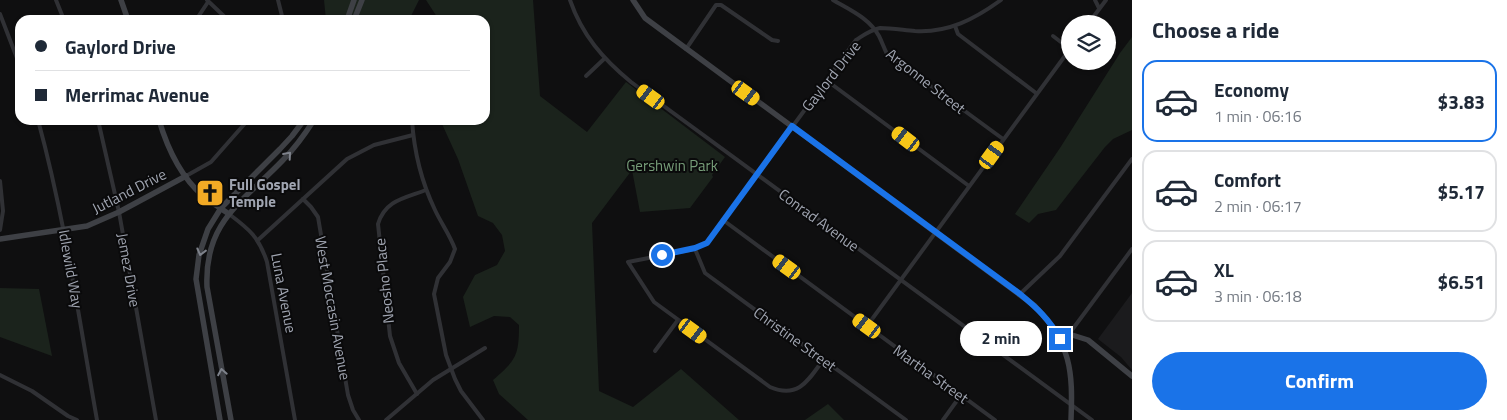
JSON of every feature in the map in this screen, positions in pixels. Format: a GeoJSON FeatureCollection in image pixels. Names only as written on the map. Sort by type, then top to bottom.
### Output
{"type":"FeatureCollection","features":[{"type":"Feature","properties":{"kind":"street"},"geometry":{"type":"LineString","coordinates":[[56,0],[62,15]]}},
{"type":"Feature","properties":{"kind":"street"},"geometry":{"type":"LineString","coordinates":[[121,0],[126,15]]}},
{"type":"Feature","properties":{"kind":"street"},"geometry":{"type":"LineString","coordinates":[[278,0],[282,15]]}},
{"type":"Feature","properties":{"kind":"street"},"geometry":{"type":"LineString","coordinates":[[349,15],[354,0]]}},
{"type":"Feature","properties":{"kind":"street"},"geometry":{"type":"LineString","coordinates":[[356,15],[362,0]]}},
{"type":"Feature","properties":{"kind":"street","name":"Conrad Avenue"},"geometry":{"type":"LineString","coordinates":[[570,0],[588,38],[604,59],[631,82],[1092,420]]}},
{"type":"Feature","properties":{"kind":"street"},"geometry":{"type":"LineString","coordinates":[[633,0],[644,18],[1035,306],[1051,323],[1068,360],[1071,374],[1071,420]]}},
{"type":"Feature","properties":{"kind":"street","name":"Argonne Street"},"geometry":{"type":"LineString","coordinates":[[833,0],[860,15],[878,34],[887,54],[1003,140]]}},
{"type":"Feature","properties":{"kind":"street","name":"Gaylord Drive"},"geometry":{"type":"LineString","coordinates":[[678,320],[654,302],[628,262],[695,248],[707,243],[856,40],[873,29],[891,28],[932,31],[955,26],[982,14],[1001,0]]}},
{"type":"Feature","properties":{"kind":"street"},"geometry":{"type":"LineString","coordinates":[[1095,0],[1099,8]]}},
{"type":"Feature","properties":{"kind":"street"},"geometry":{"type":"LineString","coordinates":[[1094,15],[1106,0]]}},
{"type":"Feature","properties":{"kind":"street"},"geometry":{"type":"LineString","coordinates":[[199,15],[208,1],[223,15]]}},
{"type":"Feature","properties":{"kind":"street"},"geometry":{"type":"LineString","coordinates":[[686,49],[716,5],[721,4],[772,40],[778,41]]}},
{"type":"Feature","properties":{"kind":"street"},"geometry":{"type":"LineString","coordinates":[[1,17],[15,53]]}},
{"type":"Feature","properties":{"kind":"street"},"geometry":{"type":"LineString","coordinates":[[955,26],[958,34],[1036,93]]}},
{"type":"Feature","properties":{"kind":"street"},"geometry":{"type":"LineString","coordinates":[[1053,36],[1061,42]]}},
{"type":"Feature","properties":{"kind":"street"},"geometry":{"type":"LineString","coordinates":[[586,76],[604,59]]}},
{"type":"Feature","properties":{"kind":"street"},"geometry":{"type":"LineString","coordinates":[[867,326],[1061,61]]}},
{"type":"Feature","properties":{"kind":"street"},"geometry":{"type":"LineString","coordinates":[[826,80],[969,186]]}},
{"type":"Feature","properties":{"kind":"street","name":"Idlewild Way"},"geometry":{"type":"LineString","coordinates":[[39,125],[64,230],[97,420]]}},
{"type":"Feature","properties":{"kind":"street","name":"Jemez Drive"},"geometry":{"type":"LineString","coordinates":[[99,125],[119,212],[156,420]]}},
{"type":"Feature","properties":{"kind":"street","name":"Luna Avenue"},"geometry":{"type":"LineString","coordinates":[[160,125],[173,156],[186,176],[202,195],[249,230],[258,240],[267,262],[295,420]]}},
{"type":"Feature","properties":{"kind":"street","name":"Jutland Drive"},"geometry":{"type":"LineString","coordinates":[[0,239],[87,226],[119,212],[211,162],[243,125]]}},
{"type":"Feature","properties":{"kind":"street"},"geometry":{"type":"LineString","coordinates":[[220,420],[196,279],[199,255],[208,229],[220,208],[280,149],[300,125]]}},
{"type":"Feature","properties":{"kind":"street"},"geometry":{"type":"LineString","coordinates":[[231,420],[207,286],[206,269],[213,240],[228,214],[284,160],[310,125]]}},
{"type":"Feature","properties":{"kind":"street"},"geometry":{"type":"LineString","coordinates":[[412,125],[418,162],[426,190],[455,249],[450,262],[438,278],[434,294],[446,355],[461,391],[481,418],[476,420]]}},
{"type":"Feature","properties":{"kind":"street"},"geometry":{"type":"LineString","coordinates":[[258,240],[347,159],[374,145],[413,135]]}},
{"type":"Feature","properties":{"kind":"street"},"geometry":{"type":"LineString","coordinates":[[1020,294],[1060,256],[1132,159]]}},
{"type":"Feature","properties":{"kind":"street"},"geometry":{"type":"LineString","coordinates":[[0,181],[3,211],[0,230]]}},
{"type":"Feature","properties":{"kind":"street","name":"Neosho Place"},"geometry":{"type":"LineString","coordinates":[[417,394],[399,363],[390,336],[378,224],[381,214],[389,205],[426,190]]}},
{"type":"Feature","properties":{"kind":"street","name":"West Moccasin Avenue"},"geometry":{"type":"LineString","coordinates":[[303,199],[312,207],[318,217],[348,395],[358,420]]}},
{"type":"Feature","properties":{"kind":"street","name":"Martha Street"},"geometry":{"type":"LineString","coordinates":[[723,220],[995,420]]}},
{"type":"Feature","properties":{"kind":"street","name":"Christine Street"},"geometry":{"type":"LineString","coordinates":[[695,248],[705,273],[906,420]]}},
{"type":"Feature","properties":{"kind":"street"},"geometry":{"type":"LineString","coordinates":[[1060,339],[1069,334],[1132,248]]}},
{"type":"Feature","properties":{"kind":"street"},"geometry":{"type":"LineString","coordinates":[[655,351],[678,320],[770,387],[779,391],[792,391],[802,387],[823,360]]}},
{"type":"Feature","properties":{"kind":"street"},"geometry":{"type":"LineString","coordinates":[[1069,334],[1088,340],[1132,376]]}},
{"type":"Feature","properties":{"kind":"street"},"geometry":{"type":"LineString","coordinates":[[386,420],[433,380],[485,348]]}},
{"type":"Feature","properties":{"kind":"street"},"geometry":{"type":"LineString","coordinates":[[0,375],[32,391],[68,416],[77,420]]}},
{"type":"Feature","properties":{"kind":"street"},"geometry":{"type":"LineString","coordinates":[[943,420],[961,395]]}},
{"type":"Feature","properties":{"kind":"shaded area"},"geometry":{"type":"Polygon","coordinates":[[[1132,293],[1132,370],[1121,357],[1098,339],[1132,293]]]}},
{"type":"Feature","properties":{"kind":"green space"},"geometry":{"type":"Polygon","coordinates":[[[324,0],[419,0],[412,15],[326,15],[324,0]]]}},
{"type":"Feature","properties":{"kind":"green space","name":"Gershwin Park"},"geometry":{"type":"Polygon","coordinates":[[[426,0],[533,0],[540,96],[587,132],[626,82],[725,157],[690,208],[640,212],[632,170],[592,223],[599,391],[633,407],[681,369],[739,420],[528,420],[499,394],[493,380],[515,357],[519,325],[510,317],[494,316],[470,327],[463,297],[475,275],[497,265],[505,251],[502,235],[493,223],[478,216],[458,159],[442,125],[490,125],[490,15],[436,15],[426,0]]]}},
{"type":"Feature","properties":{"kind":"green space"},"geometry":{"type":"Polygon","coordinates":[[[1132,37],[1132,130],[1113,139],[1105,147],[1056,210],[1038,214],[1029,223],[1015,214],[1060,148],[1109,70],[1116,70],[1116,59],[1132,37]]]}},
{"type":"Feature","properties":{"kind":"green space"},"geometry":{"type":"Polygon","coordinates":[[[0,288],[39,289],[52,356],[0,337],[0,288]]]}},
{"type":"Feature","properties":{"kind":"green space"},"geometry":{"type":"Polygon","coordinates":[[[828,404],[844,420],[805,420],[828,404]]]}},
{"type":"Feature","properties":{"kind":"place","name":"Full Gospel Temple"},"geometry":{"type":"Point","coordinates":[210,193]}},
{"type":"Feature","properties":{"kind":"route"},"geometry":{"type":"LineString","coordinates":[[662,255],[695,248],[707,243],[792,126],[1020,294],[1051,323],[1060,339]]}}]}
